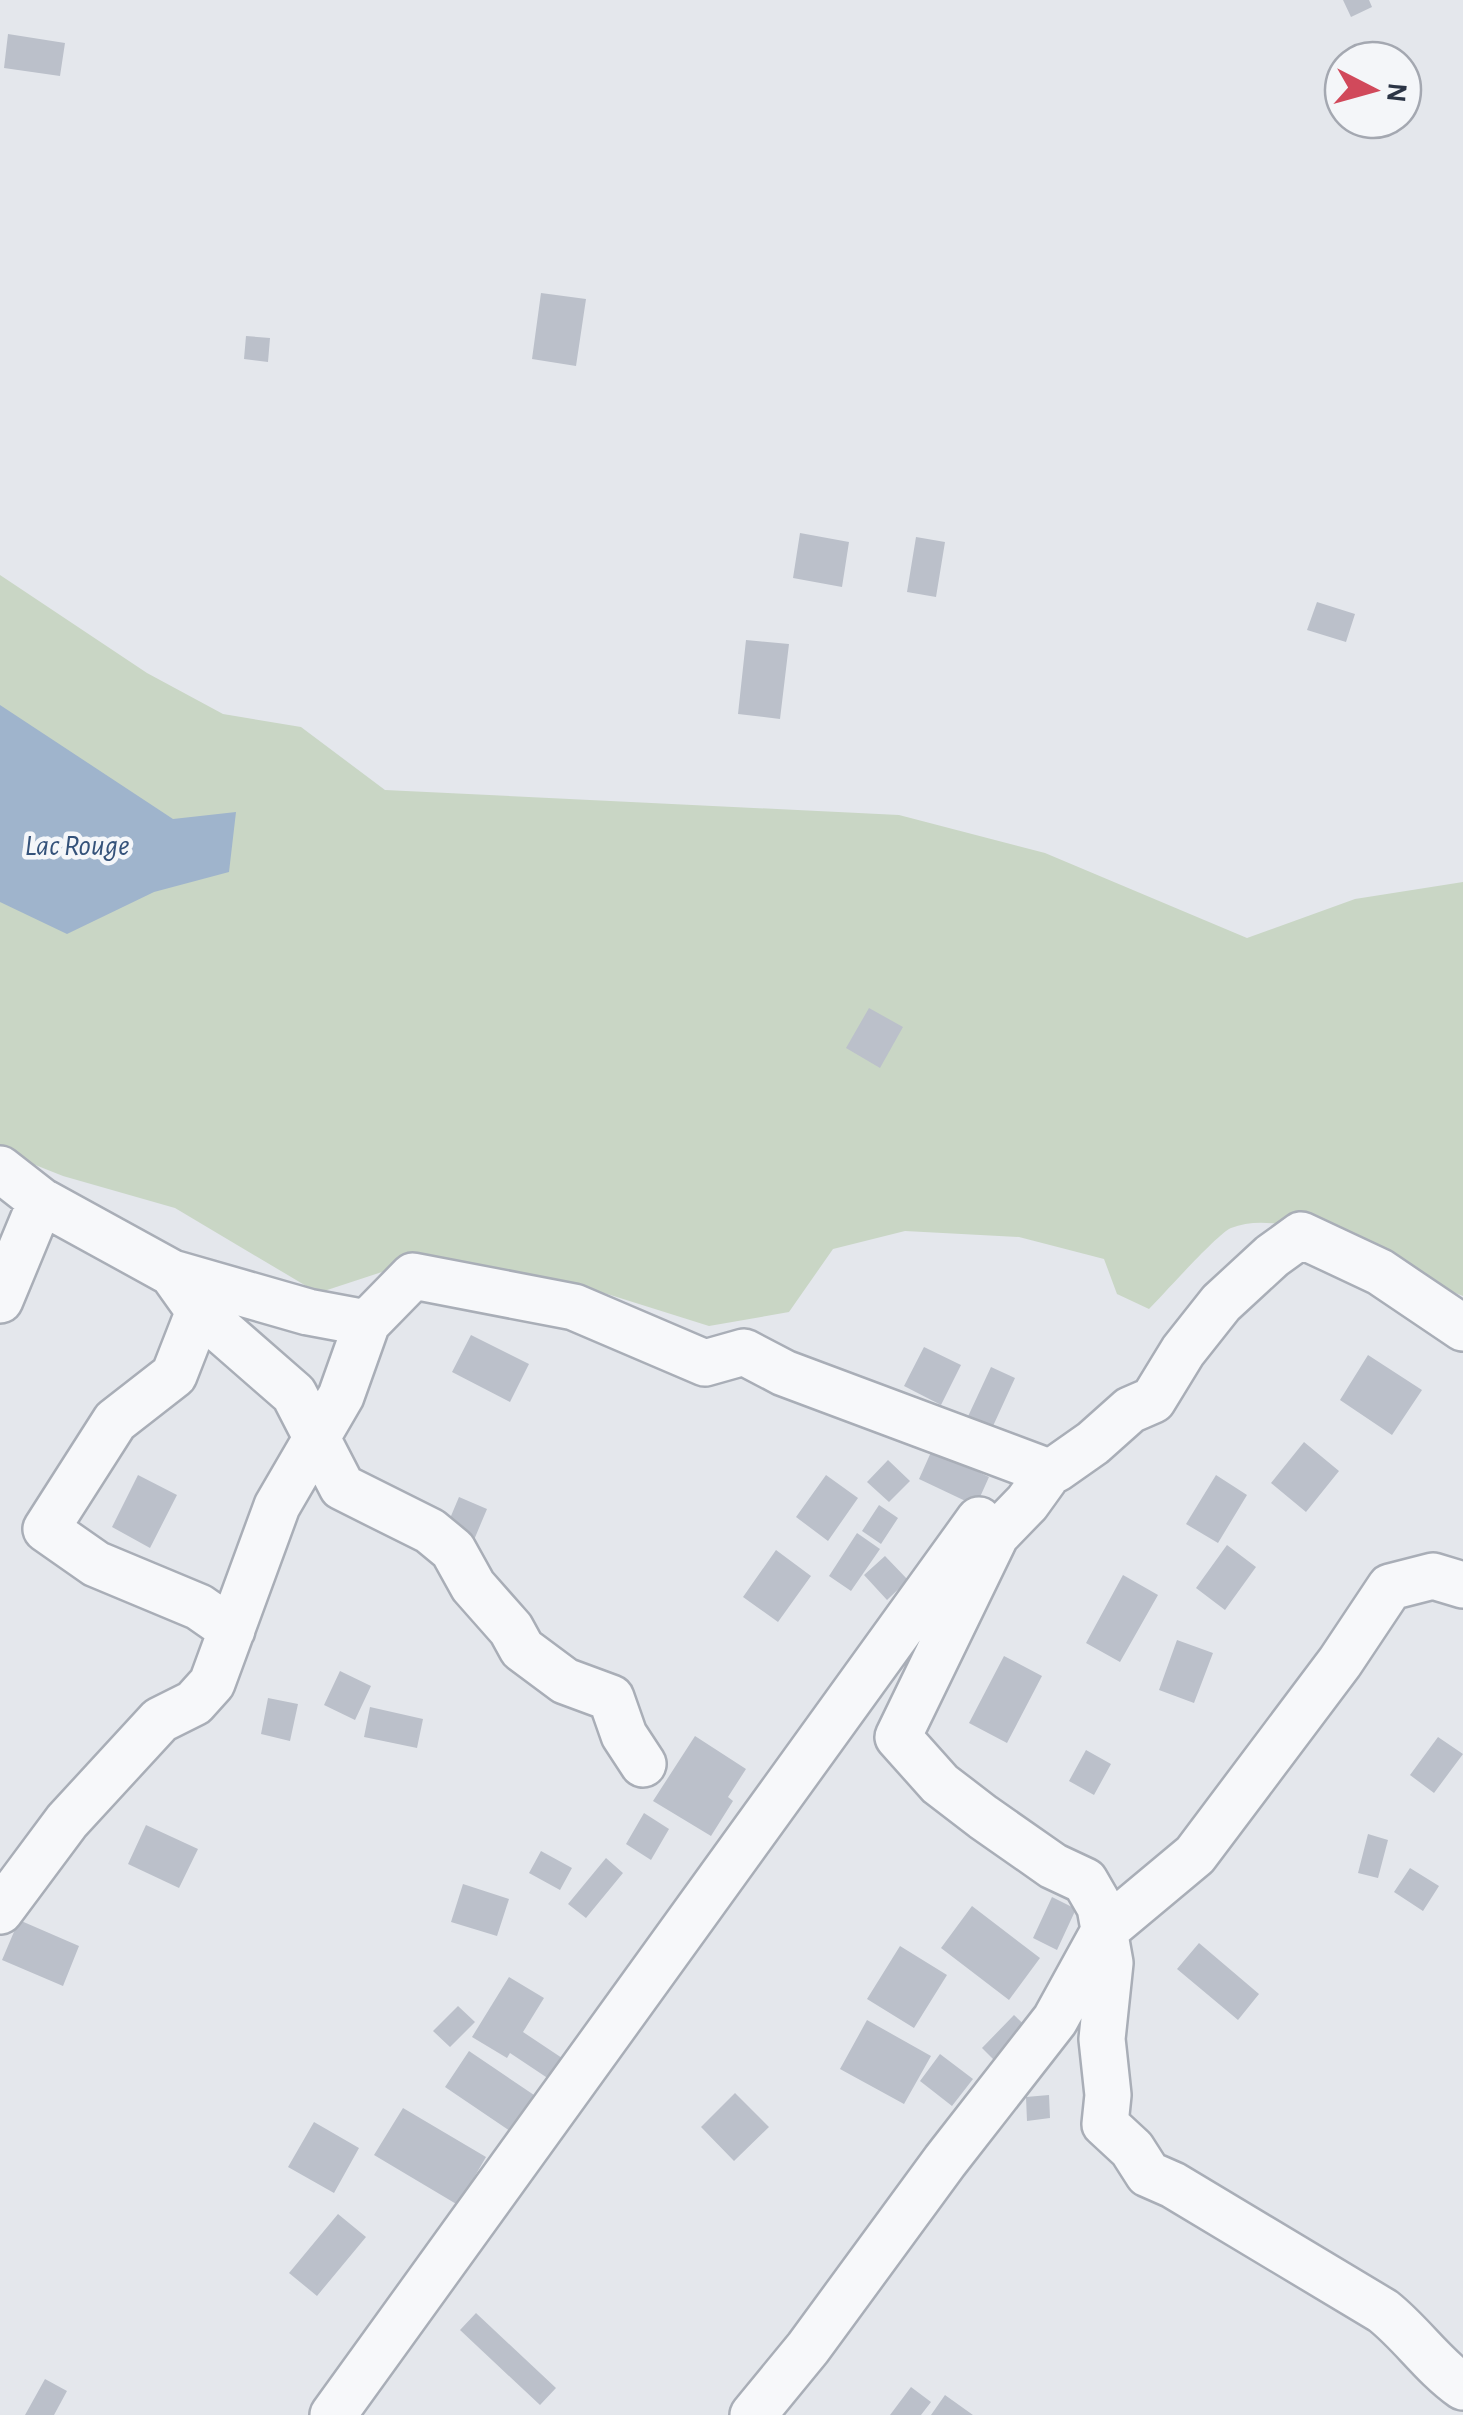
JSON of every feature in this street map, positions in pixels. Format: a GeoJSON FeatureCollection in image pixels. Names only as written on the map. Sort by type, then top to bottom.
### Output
{"type":"FeatureCollection","features":[{"type":"Feature","properties":{"kind":"street"},"geometry":{"type":"LineString","coordinates":[[0,1169],[40,1201],[172,1273],[308,1312],[367,1323]]}},
{"type":"Feature","properties":{"kind":"street"},"geometry":{"type":"LineString","coordinates":[[0,1300],[40,1201]]}},
{"type":"Feature","properties":{"kind":"street"},"geometry":{"type":"LineString","coordinates":[[0,1910],[67,1821],[160,1720],[194,1703],[212,1683],[276,1506],[341,1396],[367,1323],[413,1276],[574,1306],[705,1364],[744,1352],[784,1373],[1034,1466],[1056,1469],[1130,1410],[1153,1400],[1182,1351],[1221,1304],[1272,1256],[1301,1235],[1380,1272],[1463,1328]]}},
{"type":"Feature","properties":{"kind":"street"},"geometry":{"type":"LineString","coordinates":[[172,1273],[198,1311],[294,1394],[342,1487],[430,1531],[454,1550],[472,1586],[512,1630],[522,1649],[565,1682],[611,1698],[624,1735],[643,1764]]}},
{"type":"Feature","properties":{"kind":"street"},"geometry":{"type":"LineString","coordinates":[[198,1311],[174,1375],[115,1421],[46,1529],[96,1564],[199,1607],[232,1630]]}},
{"type":"Feature","properties":{"kind":"street"},"geometry":{"type":"LineString","coordinates":[[1034,1466],[1045,1478],[988,1550],[898,1737],[940,1784],[983,1818],[1053,1866],[1085,1881],[1100,1907],[1110,1962],[1102,2039],[1108,2095],[1105,2124],[1132,2149],[1148,2174],[1173,2185],[1382,2311],[1407,2330],[1444,2374],[1463,2388]]}},
{"type":"Feature","properties":{"kind":"street"},"geometry":{"type":"LineString","coordinates":[[333,2415],[1034,1466]]}},
{"type":"Feature","properties":{"kind":"street"},"geometry":{"type":"LineString","coordinates":[[753,2415],[1055,2020],[1104,1931],[1194,1855],[1330,1676],[1390,1587],[1433,1576],[1463,1585]]}},
{"type":"Feature","properties":{"kind":"green space"},"geometry":{"type":"Polygon","coordinates":[[[0,575],[147,673],[223,714],[301,727],[385,790],[899,815],[1045,853],[1247,938],[1355,899],[1463,882],[1463,1296],[1348,1244],[1285,1225],[1256,1223],[1224,1233],[1149,1309],[1117,1294],[1104,1259],[1019,1237],[905,1231],[833,1249],[789,1312],[709,1326],[604,1293],[454,1274],[385,1271],[318,1293],[175,1208],[63,1176],[0,1151],[0,575]]]}},
{"type":"Feature","properties":{"kind":"water","name":"Lac Rouge"},"geometry":{"type":"Polygon","coordinates":[[[0,705],[173,819],[236,812],[229,872],[154,892],[67,934],[0,902],[0,705]]]}},
{"type":"Feature","properties":{"kind":"building"},"geometry":{"type":"Polygon","coordinates":[[[1343,0],[1369,0],[1372,7],[1351,17],[1343,0]]]}},
{"type":"Feature","properties":{"kind":"building"},"geometry":{"type":"Polygon","coordinates":[[[8,34],[65,43],[60,76],[4,68],[8,34]]]}},
{"type":"Feature","properties":{"kind":"building"},"geometry":{"type":"Polygon","coordinates":[[[541,293],[586,299],[576,366],[532,359],[541,293]]]}},
{"type":"Feature","properties":{"kind":"building"},"geometry":{"type":"Polygon","coordinates":[[[246,336],[270,338],[268,362],[244,359],[246,336]]]}},
{"type":"Feature","properties":{"kind":"building"},"geometry":{"type":"Polygon","coordinates":[[[800,533],[849,542],[842,587],[793,578],[800,533]]]}},
{"type":"Feature","properties":{"kind":"building"},"geometry":{"type":"Polygon","coordinates":[[[916,537],[945,542],[936,597],[907,592],[916,537]]]}},
{"type":"Feature","properties":{"kind":"building"},"geometry":{"type":"Polygon","coordinates":[[[1317,602],[1355,614],[1346,642],[1307,630],[1317,602]]]}},
{"type":"Feature","properties":{"kind":"building"},"geometry":{"type":"Polygon","coordinates":[[[746,640],[789,644],[780,719],[738,714],[746,640]]]}},
{"type":"Feature","properties":{"kind":"building"},"geometry":{"type":"Polygon","coordinates":[[[869,1008],[903,1027],[880,1068],[846,1048],[869,1008]]]}},
{"type":"Feature","properties":{"kind":"building"},"geometry":{"type":"Polygon","coordinates":[[[471,1335],[529,1364],[510,1402],[452,1372],[471,1335]]]}},
{"type":"Feature","properties":{"kind":"building"},"geometry":{"type":"Polygon","coordinates":[[[924,1347],[961,1365],[941,1405],[904,1386],[924,1347]]]}},
{"type":"Feature","properties":{"kind":"building"},"geometry":{"type":"Polygon","coordinates":[[[1368,1355],[1422,1390],[1392,1435],[1340,1400],[1368,1355]]]}},
{"type":"Feature","properties":{"kind":"building"},"geometry":{"type":"Polygon","coordinates":[[[991,1367],[1015,1378],[988,1437],[964,1425],[991,1367]]]}},
{"type":"Feature","properties":{"kind":"building"},"geometry":{"type":"Polygon","coordinates":[[[1304,1442],[1339,1471],[1306,1512],[1271,1483],[1304,1442]]]}},
{"type":"Feature","properties":{"kind":"building"},"geometry":{"type":"Polygon","coordinates":[[[932,1450],[989,1477],[976,1506],[919,1479],[932,1450]]]}},
{"type":"Feature","properties":{"kind":"building"},"geometry":{"type":"Polygon","coordinates":[[[888,1460],[910,1481],[889,1502],[867,1482],[888,1460]]]}},
{"type":"Feature","properties":{"kind":"building"},"geometry":{"type":"Polygon","coordinates":[[[138,1475],[177,1495],[150,1548],[112,1527],[138,1475]]]}},
{"type":"Feature","properties":{"kind":"building"},"geometry":{"type":"Polygon","coordinates":[[[826,1475],[858,1498],[828,1541],[796,1517],[826,1475]]]}},
{"type":"Feature","properties":{"kind":"building"},"geometry":{"type":"Polygon","coordinates":[[[1216,1475],[1247,1495],[1218,1543],[1186,1524],[1216,1475]]]}},
{"type":"Feature","properties":{"kind":"building"},"geometry":{"type":"Polygon","coordinates":[[[459,1497],[487,1509],[471,1547],[443,1535],[459,1497]]]}},
{"type":"Feature","properties":{"kind":"building"},"geometry":{"type":"Polygon","coordinates":[[[879,1505],[898,1518],[881,1544],[862,1531],[879,1505]]]}},
{"type":"Feature","properties":{"kind":"building"},"geometry":{"type":"Polygon","coordinates":[[[857,1533],[880,1549],[851,1591],[829,1576],[857,1533]]]}},
{"type":"Feature","properties":{"kind":"building"},"geometry":{"type":"Polygon","coordinates":[[[1227,1545],[1256,1567],[1225,1610],[1196,1588],[1227,1545]]]}},
{"type":"Feature","properties":{"kind":"building"},"geometry":{"type":"Polygon","coordinates":[[[776,1550],[811,1576],[778,1622],[743,1597],[776,1550]]]}},
{"type":"Feature","properties":{"kind":"building"},"geometry":{"type":"Polygon","coordinates":[[[885,1556],[908,1580],[887,1600],[864,1575],[885,1556]]]}},
{"type":"Feature","properties":{"kind":"building"},"geometry":{"type":"Polygon","coordinates":[[[1123,1575],[1158,1595],[1120,1662],[1086,1643],[1123,1575]]]}},
{"type":"Feature","properties":{"kind":"building"},"geometry":{"type":"Polygon","coordinates":[[[1177,1640],[1213,1653],[1194,1703],[1159,1690],[1177,1640]]]}},
{"type":"Feature","properties":{"kind":"building"},"geometry":{"type":"Polygon","coordinates":[[[1004,1656],[1042,1676],[1007,1743],[969,1723],[1004,1656]]]}},
{"type":"Feature","properties":{"kind":"building"},"geometry":{"type":"Polygon","coordinates":[[[340,1671],[371,1686],[355,1720],[324,1705],[340,1671]]]}},
{"type":"Feature","properties":{"kind":"building"},"geometry":{"type":"Polygon","coordinates":[[[268,1698],[298,1704],[290,1741],[261,1734],[268,1698]]]}},
{"type":"Feature","properties":{"kind":"building"},"geometry":{"type":"Polygon","coordinates":[[[370,1707],[423,1719],[417,1748],[364,1737],[370,1707]]]}},
{"type":"Feature","properties":{"kind":"building"},"geometry":{"type":"Polygon","coordinates":[[[695,1736],[746,1769],[728,1797],[733,1801],[711,1836],[653,1801],[695,1736]]]}},
{"type":"Feature","properties":{"kind":"building"},"geometry":{"type":"Polygon","coordinates":[[[1438,1737],[1463,1754],[1434,1793],[1410,1775],[1438,1737]]]}},
{"type":"Feature","properties":{"kind":"building"},"geometry":{"type":"Polygon","coordinates":[[[1086,1750],[1111,1764],[1094,1795],[1069,1781],[1086,1750]]]}},
{"type":"Feature","properties":{"kind":"building"},"geometry":{"type":"Polygon","coordinates":[[[644,1813],[669,1829],[651,1860],[626,1844],[644,1813]]]}},
{"type":"Feature","properties":{"kind":"building"},"geometry":{"type":"Polygon","coordinates":[[[146,1825],[198,1849],[179,1888],[128,1864],[146,1825]]]}},
{"type":"Feature","properties":{"kind":"building"},"geometry":{"type":"Polygon","coordinates":[[[1368,1834],[1388,1840],[1378,1878],[1358,1873],[1368,1834]]]}},
{"type":"Feature","properties":{"kind":"building"},"geometry":{"type":"Polygon","coordinates":[[[541,1851],[572,1868],[560,1890],[529,1873],[541,1851]]]}},
{"type":"Feature","properties":{"kind":"building"},"geometry":{"type":"Polygon","coordinates":[[[606,1858],[623,1873],[586,1918],[568,1904],[606,1858]]]}},
{"type":"Feature","properties":{"kind":"building"},"geometry":{"type":"Polygon","coordinates":[[[1410,1868],[1439,1886],[1423,1911],[1394,1892],[1410,1868]]]}},
{"type":"Feature","properties":{"kind":"building"},"geometry":{"type":"Polygon","coordinates":[[[463,1884],[509,1899],[497,1936],[451,1922],[463,1884]]]}},
{"type":"Feature","properties":{"kind":"building"},"geometry":{"type":"Polygon","coordinates":[[[1052,1897],[1076,1909],[1057,1950],[1033,1938],[1052,1897]]]}},
{"type":"Feature","properties":{"kind":"building"},"geometry":{"type":"Polygon","coordinates":[[[972,1906],[1040,1958],[1009,2000],[941,1948],[972,1906]]]}},
{"type":"Feature","properties":{"kind":"building"},"geometry":{"type":"Polygon","coordinates":[[[19,1920],[79,1946],[63,1986],[2,1960],[19,1920]]]}},
{"type":"Feature","properties":{"kind":"building"},"geometry":{"type":"Polygon","coordinates":[[[1199,1943],[1259,1994],[1238,2020],[1177,1969],[1199,1943]]]}},
{"type":"Feature","properties":{"kind":"building"},"geometry":{"type":"Polygon","coordinates":[[[900,1946],[947,1975],[914,2028],[867,1999],[900,1946]]]}},
{"type":"Feature","properties":{"kind":"building"},"geometry":{"type":"Polygon","coordinates":[[[509,1977],[544,1998],[523,2032],[562,2058],[549,2079],[510,2053],[507,2058],[472,2037],[509,1977]]]}},
{"type":"Feature","properties":{"kind":"building"},"geometry":{"type":"Polygon","coordinates":[[[458,2006],[475,2022],[450,2047],[433,2031],[458,2006]]]}},
{"type":"Feature","properties":{"kind":"building"},"geometry":{"type":"Polygon","coordinates":[[[1014,2015],[1031,2031],[998,2064],[982,2048],[1014,2015]]]}},
{"type":"Feature","properties":{"kind":"building"},"geometry":{"type":"Polygon","coordinates":[[[867,2020],[931,2056],[904,2104],[840,2069],[867,2020]]]}},
{"type":"Feature","properties":{"kind":"building"},"geometry":{"type":"Polygon","coordinates":[[[469,2051],[534,2095],[510,2131],[445,2087],[469,2051]]]}},
{"type":"Feature","properties":{"kind":"building"},"geometry":{"type":"Polygon","coordinates":[[[940,2054],[973,2079],[952,2106],[920,2081],[940,2054]]]}},
{"type":"Feature","properties":{"kind":"building"},"geometry":{"type":"Polygon","coordinates":[[[735,2093],[769,2127],[734,2161],[701,2127],[735,2093]]]}},
{"type":"Feature","properties":{"kind":"building"},"geometry":{"type":"Polygon","coordinates":[[[1049,2095],[1050,2118],[1027,2121],[1026,2097],[1049,2095]]]}},
{"type":"Feature","properties":{"kind":"building"},"geometry":{"type":"Polygon","coordinates":[[[403,2108],[486,2157],[458,2205],[374,2155],[403,2108]]]}},
{"type":"Feature","properties":{"kind":"building"},"geometry":{"type":"Polygon","coordinates":[[[314,2122],[359,2148],[334,2193],[288,2167],[314,2122]]]}},
{"type":"Feature","properties":{"kind":"building"},"geometry":{"type":"Polygon","coordinates":[[[338,2214],[366,2237],[317,2296],[289,2273],[338,2214]]]}},
{"type":"Feature","properties":{"kind":"building"},"geometry":{"type":"Polygon","coordinates":[[[476,2313],[556,2388],[540,2405],[460,2330],[476,2313]]]}},
{"type":"Feature","properties":{"kind":"building"},"geometry":{"type":"Polygon","coordinates":[[[45,2379],[67,2391],[54,2415],[25,2415],[45,2379]]]}},
{"type":"Feature","properties":{"kind":"building"},"geometry":{"type":"Polygon","coordinates":[[[911,2387],[931,2402],[921,2415],[890,2415],[911,2387]]]}},
{"type":"Feature","properties":{"kind":"building"},"geometry":{"type":"Polygon","coordinates":[[[945,2395],[973,2415],[931,2415],[945,2395]]]}}]}
